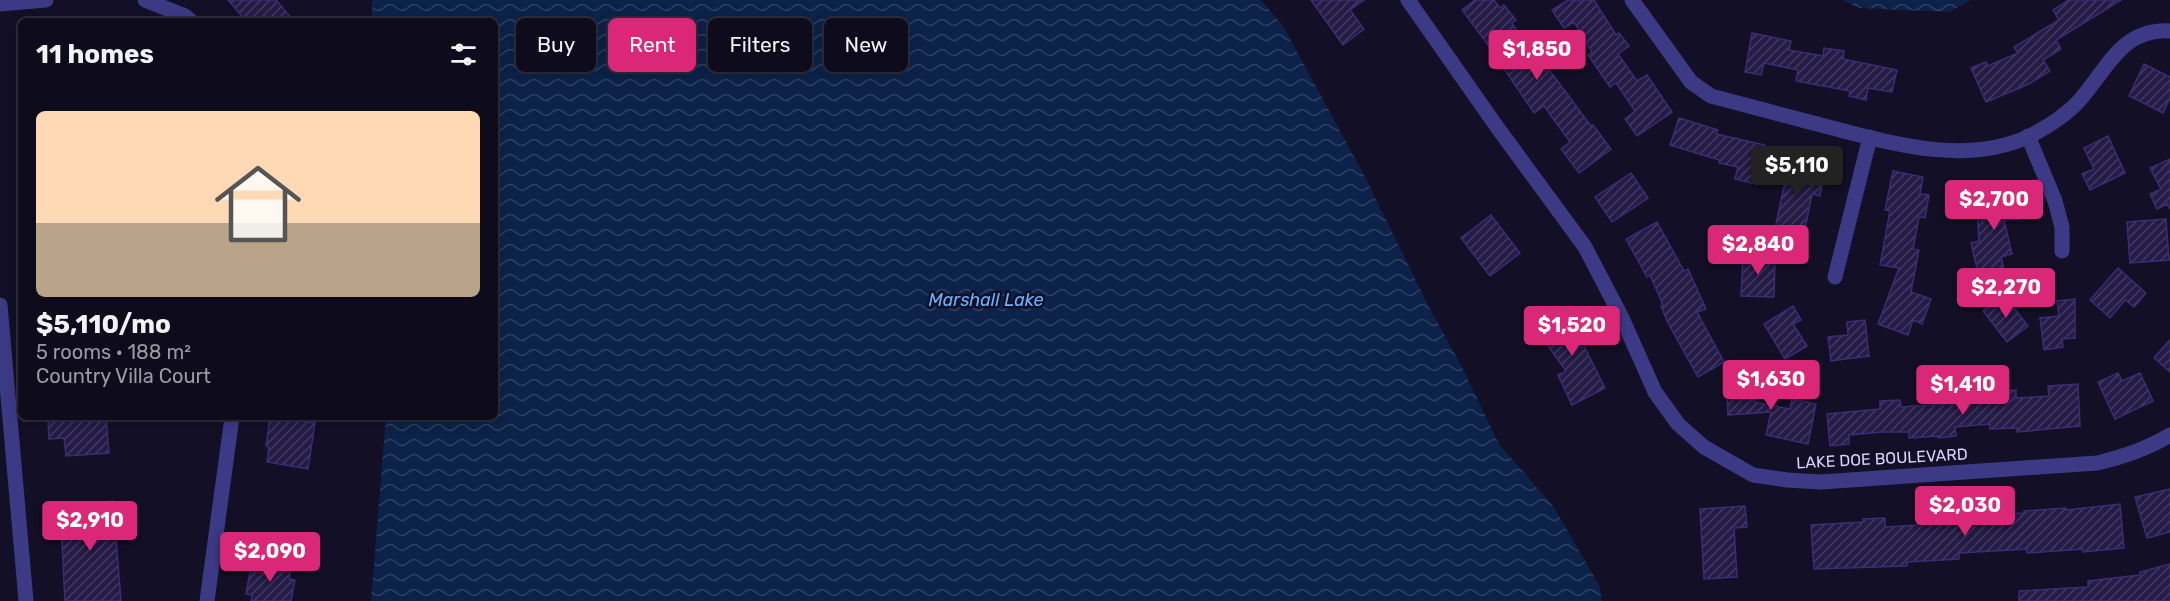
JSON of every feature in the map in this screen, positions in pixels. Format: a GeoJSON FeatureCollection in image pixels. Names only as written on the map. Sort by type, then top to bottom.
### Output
{"type":"FeatureCollection","features":[{"type":"Feature","properties":{"kind":"street"},"geometry":{"type":"LineString","coordinates":[[0,4],[46,0]]}},
{"type":"Feature","properties":{"kind":"street"},"geometry":{"type":"LineString","coordinates":[[145,0],[187,18]]}},
{"type":"Feature","properties":{"kind":"street","name":"LAKE DOE BOULEVARD"},"geometry":{"type":"LineString","coordinates":[[1408,0],[1497,127],[1586,247],[1622,318],[1655,392],[1678,424],[1704,447],[1729,462],[1753,475],[1821,482],[2097,464],[2124,457],[2170,435]]}},
{"type":"Feature","properties":{"kind":"street"},"geometry":{"type":"LineString","coordinates":[[1632,0],[1691,82],[1711,96],[1870,137],[1939,151],[1995,148],[2028,136],[2054,122],[2077,104],[2111,57],[2125,44],[2160,31],[2170,31]]}},
{"type":"Feature","properties":{"kind":"street"},"geometry":{"type":"LineString","coordinates":[[2028,136],[2055,201],[2062,227],[2062,251]]}},
{"type":"Feature","properties":{"kind":"street"},"geometry":{"type":"LineString","coordinates":[[1835,277],[1870,137]]}},
{"type":"Feature","properties":{"kind":"street"},"geometry":{"type":"LineString","coordinates":[[0,305],[26,601]]}},
{"type":"Feature","properties":{"kind":"street"},"geometry":{"type":"LineString","coordinates":[[207,601],[232,420]]}},
{"type":"Feature","properties":{"kind":"water","name":"Marshall Lake"},"geometry":{"type":"Polygon","coordinates":[[[372,0],[1261,0],[1283,26],[1364,175],[1499,444],[1553,506],[1599,585],[1602,601],[371,601],[386,420],[498,420],[498,18],[372,18],[372,0]]]}},
{"type":"Feature","properties":{"kind":"water"},"geometry":{"type":"Polygon","coordinates":[[[1843,0],[1971,0],[1949,12],[1859,8],[1843,0]]]}},
{"type":"Feature","properties":{"kind":"building"},"geometry":{"type":"Polygon","coordinates":[[[228,0],[276,0],[291,18],[243,18],[228,0]]]}},
{"type":"Feature","properties":{"kind":"building"},"geometry":{"type":"Polygon","coordinates":[[[1311,0],[1364,0],[1350,10],[1364,29],[1343,45],[1311,0]]]}},
{"type":"Feature","properties":{"kind":"building"},"geometry":{"type":"Polygon","coordinates":[[[1475,0],[1494,0],[1500,8],[1504,5],[1516,20],[1512,23],[1530,51],[1538,46],[1551,64],[1547,67],[1611,149],[1579,173],[1561,149],[1570,142],[1544,106],[1534,113],[1462,10],[1475,0]]]}},
{"type":"Feature","properties":{"kind":"building"},"geometry":{"type":"Polygon","coordinates":[[[1568,0],[1594,0],[1616,35],[1619,33],[1629,46],[1618,54],[1637,81],[1647,75],[1672,112],[1637,136],[1625,119],[1635,111],[1616,83],[1610,87],[1588,55],[1592,52],[1574,22],[1564,28],[1552,10],[1568,0]]]}},
{"type":"Feature","properties":{"kind":"building"},"geometry":{"type":"Polygon","coordinates":[[[2069,0],[2121,0],[2056,40],[2061,49],[2043,60],[2050,71],[2029,84],[1986,102],[1971,68],[1986,62],[1988,66],[2018,53],[2014,47],[2059,20],[2053,10],[2069,0]]]}},
{"type":"Feature","properties":{"kind":"building"},"geometry":{"type":"Polygon","coordinates":[[[1752,33],[1791,41],[1789,50],[1823,56],[1824,48],[1844,51],[1843,59],[1897,70],[1892,92],[1868,88],[1866,100],[1849,96],[1850,91],[1796,81],[1798,70],[1764,63],[1761,75],[1745,72],[1752,33]]]}},
{"type":"Feature","properties":{"kind":"building"},"geometry":{"type":"Polygon","coordinates":[[[2144,64],[2170,77],[2170,98],[2163,113],[2129,96],[2144,64]]]}},
{"type":"Feature","properties":{"kind":"building"},"geometry":{"type":"Polygon","coordinates":[[[1679,118],[1718,130],[1716,134],[1765,145],[1756,184],[1735,179],[1738,167],[1719,163],[1719,160],[1670,145],[1679,118]]]}},
{"type":"Feature","properties":{"kind":"building"},"geometry":{"type":"Polygon","coordinates":[[[2108,136],[2125,173],[2090,190],[2082,174],[2094,169],[2084,148],[2108,136]]]}},
{"type":"Feature","properties":{"kind":"building"},"geometry":{"type":"Polygon","coordinates":[[[1792,149],[1815,153],[1811,176],[1823,179],[1820,196],[1812,194],[1802,244],[1773,238],[1792,149]]]}},
{"type":"Feature","properties":{"kind":"building"},"geometry":{"type":"Polygon","coordinates":[[[2170,159],[2170,209],[2167,204],[2157,209],[2150,194],[2161,189],[2150,168],[2170,159]]]}},
{"type":"Feature","properties":{"kind":"building"},"geometry":{"type":"Polygon","coordinates":[[[1893,171],[1923,177],[1920,194],[1929,195],[1925,218],[1919,217],[1913,249],[1919,250],[1911,292],[1931,299],[1922,324],[1913,320],[1908,335],[1878,324],[1899,268],[1880,265],[1890,211],[1885,210],[1893,171]]]}},
{"type":"Feature","properties":{"kind":"building"},"geometry":{"type":"Polygon","coordinates":[[[1631,173],[1648,198],[1612,222],[1595,197],[1631,173]]]}},
{"type":"Feature","properties":{"kind":"building"},"geometry":{"type":"Polygon","coordinates":[[[2019,191],[2021,219],[2004,220],[2012,254],[2001,257],[2005,274],[1980,281],[1971,243],[1979,241],[1976,194],[2019,191]]]}},
{"type":"Feature","properties":{"kind":"building"},"geometry":{"type":"Polygon","coordinates":[[[1491,215],[1520,253],[1490,276],[1461,238],[1491,215]]]}},
{"type":"Feature","properties":{"kind":"building"},"geometry":{"type":"Polygon","coordinates":[[[2166,219],[2169,260],[2130,263],[2127,222],[2166,219]]]}},
{"type":"Feature","properties":{"kind":"building"},"geometry":{"type":"Polygon","coordinates":[[[1657,222],[1684,271],[1688,269],[1706,309],[1697,312],[1724,362],[1698,377],[1668,323],[1650,275],[1647,277],[1626,239],[1657,222]]]}},
{"type":"Feature","properties":{"kind":"building"},"geometry":{"type":"Polygon","coordinates":[[[1743,255],[1775,256],[1774,297],[1741,296],[1743,255]]]}},
{"type":"Feature","properties":{"kind":"building"},"geometry":{"type":"Polygon","coordinates":[[[2118,268],[2146,293],[2134,307],[2125,300],[2110,318],[2090,300],[2118,268]]]}},
{"type":"Feature","properties":{"kind":"building"},"geometry":{"type":"Polygon","coordinates":[[[2004,295],[2028,326],[2007,342],[1983,311],[2004,295]]]}},
{"type":"Feature","properties":{"kind":"building"},"geometry":{"type":"Polygon","coordinates":[[[2075,299],[2075,338],[2062,339],[2063,347],[2044,350],[2040,318],[2059,316],[2057,301],[2075,299]]]}},
{"type":"Feature","properties":{"kind":"building"},"geometry":{"type":"Polygon","coordinates":[[[1793,306],[1801,320],[1793,324],[1807,346],[1785,359],[1764,324],[1793,306]]]}},
{"type":"Feature","properties":{"kind":"building"},"geometry":{"type":"Polygon","coordinates":[[[1572,308],[1580,319],[1575,323],[1585,337],[1581,340],[1605,388],[1572,405],[1558,375],[1566,371],[1538,332],[1572,308]]]}},
{"type":"Feature","properties":{"kind":"building"},"geometry":{"type":"Polygon","coordinates":[[[1865,320],[1869,356],[1831,361],[1828,337],[1848,335],[1847,322],[1865,320]]]}},
{"type":"Feature","properties":{"kind":"building"},"geometry":{"type":"Polygon","coordinates":[[[2170,340],[2170,372],[2154,358],[2170,340]]]}},
{"type":"Feature","properties":{"kind":"building"},"geometry":{"type":"Polygon","coordinates":[[[2118,373],[2122,381],[2140,373],[2153,401],[2115,419],[2098,382],[2118,373]]]}},
{"type":"Feature","properties":{"kind":"building"},"geometry":{"type":"Polygon","coordinates":[[[1752,374],[1754,402],[1790,409],[1792,399],[1816,404],[1808,444],[1766,435],[1771,412],[1728,415],[1726,376],[1752,374]]]}},
{"type":"Feature","properties":{"kind":"building"},"geometry":{"type":"Polygon","coordinates":[[[2078,384],[2080,426],[2017,432],[2017,428],[1990,429],[1990,424],[1955,427],[1956,436],[1938,438],[1938,436],[1909,438],[1909,432],[1882,432],[1849,435],[1849,444],[1830,446],[1827,414],[1880,409],[1880,401],[1900,400],[1901,407],[1989,401],[1988,391],[2016,390],[2016,398],[2049,396],[2048,386],[2078,384]]]}},
{"type":"Feature","properties":{"kind":"building"},"geometry":{"type":"Polygon","coordinates":[[[106,420],[109,453],[66,456],[64,438],[49,439],[48,421],[106,420]]]}},
{"type":"Feature","properties":{"kind":"building"},"geometry":{"type":"Polygon","coordinates":[[[270,420],[315,423],[308,469],[267,462],[269,447],[266,446],[270,420]]]}},
{"type":"Feature","properties":{"kind":"building"},"geometry":{"type":"Polygon","coordinates":[[[2170,489],[2170,532],[2147,538],[2135,497],[2170,489]]]}},
{"type":"Feature","properties":{"kind":"building"},"geometry":{"type":"Polygon","coordinates":[[[113,501],[121,601],[65,601],[62,544],[57,507],[113,501]]]}},
{"type":"Feature","properties":{"kind":"building"},"geometry":{"type":"Polygon","coordinates":[[[2120,504],[2124,548],[2083,552],[2083,549],[2027,553],[2027,549],[1959,553],[1959,559],[1907,562],[1907,566],[1814,569],[1811,525],[1863,522],[1863,519],[1885,518],[1885,527],[1919,525],[1919,517],[1989,511],[1989,514],[2024,513],[2024,511],[2066,508],[2066,510],[2120,504]]]}},
{"type":"Feature","properties":{"kind":"building"},"geometry":{"type":"Polygon","coordinates":[[[1745,506],[1747,527],[1734,528],[1737,577],[1704,579],[1700,509],[1745,506]]]}},
{"type":"Feature","properties":{"kind":"building"},"geometry":{"type":"Polygon","coordinates":[[[252,561],[291,568],[289,579],[295,580],[291,601],[251,601],[252,595],[246,594],[252,561]]]}},
{"type":"Feature","properties":{"kind":"building"},"geometry":{"type":"Polygon","coordinates":[[[2170,564],[2170,601],[2019,601],[2019,591],[2088,587],[2088,581],[2140,575],[2140,572],[2170,564]]]}}]}
